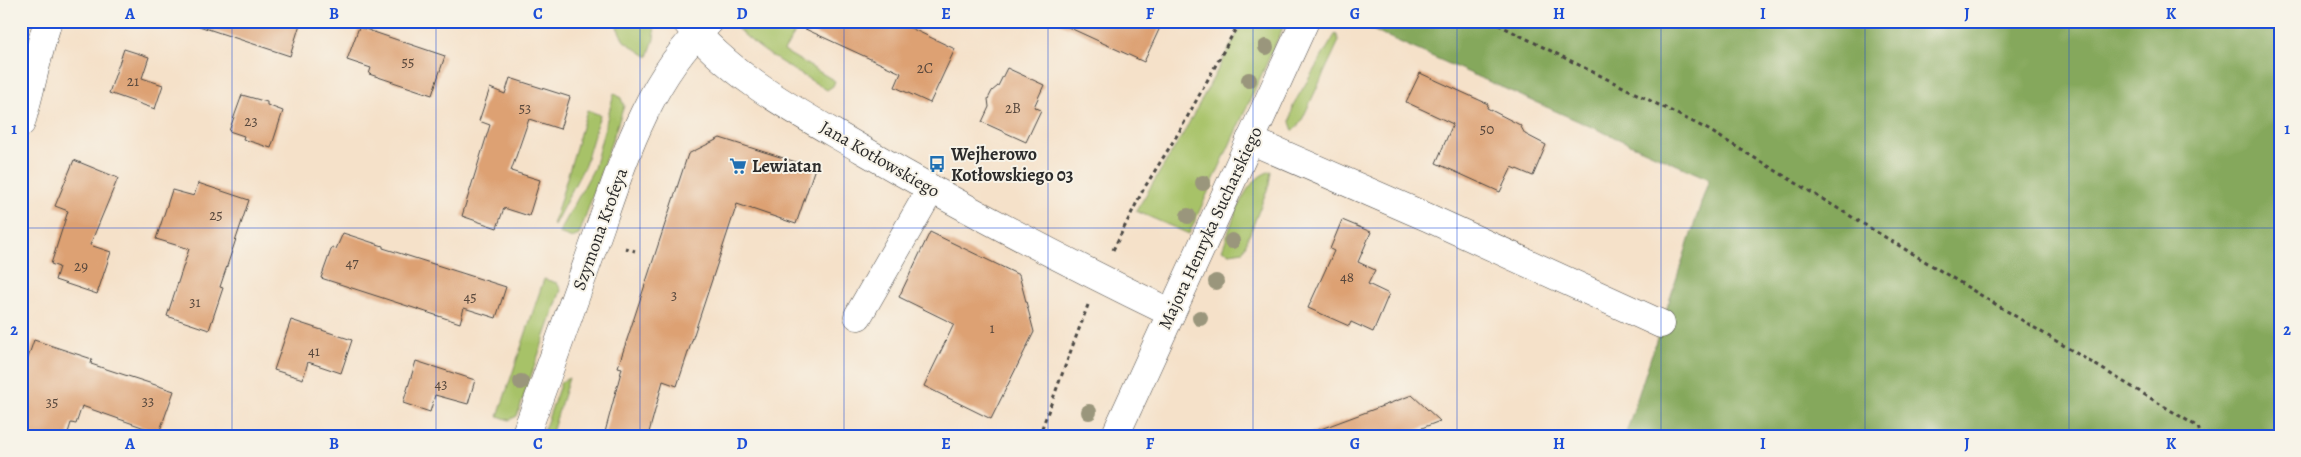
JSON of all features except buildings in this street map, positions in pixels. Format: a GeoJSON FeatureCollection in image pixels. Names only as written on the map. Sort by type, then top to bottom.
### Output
{"type":"FeatureCollection","features":[{"type":"Feature","properties":{"kind":"street"},"geometry":{"type":"LineString","coordinates":[[21,122],[29,98],[38,52],[48,21]]}},
{"type":"Feature","properties":{"kind":"street","name":"Majora Henryka Sucharskiego"},"geometry":{"type":"LineString","coordinates":[[1115,436],[1305,21]]}},
{"type":"Feature","properties":{"kind":"street","name":"Jana Kotłowskiego"},"geometry":{"type":"LineString","coordinates":[[697,26],[723,60],[771,96],[931,189],[1171,313]]}},
{"type":"Feature","properties":{"kind":"street","name":"Szymona Krofeya"},"geometry":{"type":"LineString","coordinates":[[525,436],[634,131],[651,97],[697,26]]}},
{"type":"Feature","properties":{"kind":"street"},"geometry":{"type":"LineString","coordinates":[[1250,140],[1429,218],[1661,324]]}},
{"type":"Feature","properties":{"kind":"street"},"geometry":{"type":"LineString","coordinates":[[858,316],[931,189]]}},
{"type":"Feature","properties":{"kind":"path"},"geometry":{"type":"LineString","coordinates":[[1039,436],[1100,278],[1132,209],[1179,132],[1240,21]]}},
{"type":"Feature","properties":{"kind":"path"},"geometry":{"type":"LineString","coordinates":[[1491,21],[1706,129],[2198,427],[2201,436]]}},
{"type":"Feature","properties":{"kind":"green space"},"geometry":{"type":"Polygon","coordinates":[[[614,21],[655,21],[654,39],[648,57],[624,41],[614,21]]]}},
{"type":"Feature","properties":{"kind":"green space"},"geometry":{"type":"Polygon","coordinates":[[[730,21],[746,21],[761,29],[766,21],[802,21],[784,51],[835,81],[833,86],[827,90],[788,67],[752,41],[730,21]]]}},
{"type":"Feature","properties":{"kind":"green space"},"geometry":{"type":"Polygon","coordinates":[[[1244,21],[1286,21],[1189,234],[1136,211],[1183,134],[1244,21]]]}},
{"type":"Feature","properties":{"kind":"green space"},"geometry":{"type":"Polygon","coordinates":[[[1363,21],[2280,21],[2280,436],[1625,436],[1709,179],[1361,25],[1363,21]]]}},
{"type":"Feature","properties":{"kind":"green space"},"geometry":{"type":"Polygon","coordinates":[[[1336,33],[1339,41],[1301,122],[1293,131],[1290,122],[1293,105],[1336,33]]]}},
{"type":"Feature","properties":{"kind":"green space"},"geometry":{"type":"Polygon","coordinates":[[[614,93],[621,98],[624,106],[579,235],[572,238],[559,233],[594,168],[614,93]]]}},
{"type":"Feature","properties":{"kind":"green space"},"geometry":{"type":"Polygon","coordinates":[[[587,110],[600,115],[585,165],[553,225],[587,110]]]}},
{"type":"Feature","properties":{"kind":"green space"},"geometry":{"type":"Polygon","coordinates":[[[1271,171],[1269,185],[1243,251],[1230,253],[1222,250],[1234,216],[1245,193],[1261,176],[1271,171]]]}},
{"type":"Feature","properties":{"kind":"green space"},"geometry":{"type":"Polygon","coordinates":[[[544,279],[557,283],[561,290],[517,416],[509,420],[498,416],[544,279]]]}},
{"type":"Feature","properties":{"kind":"green space"},"geometry":{"type":"Polygon","coordinates":[[[569,378],[551,436],[542,436],[561,382],[569,378]]]}},
{"type":"Feature","properties":{"kind":"place","name":"Wejherowo Kotłowskiego 03"},"geometry":{"type":"Point","coordinates":[937,164]}},
{"type":"Feature","properties":{"kind":"place","name":"Lewiatan"},"geometry":{"type":"Point","coordinates":[738,166]}}]}
